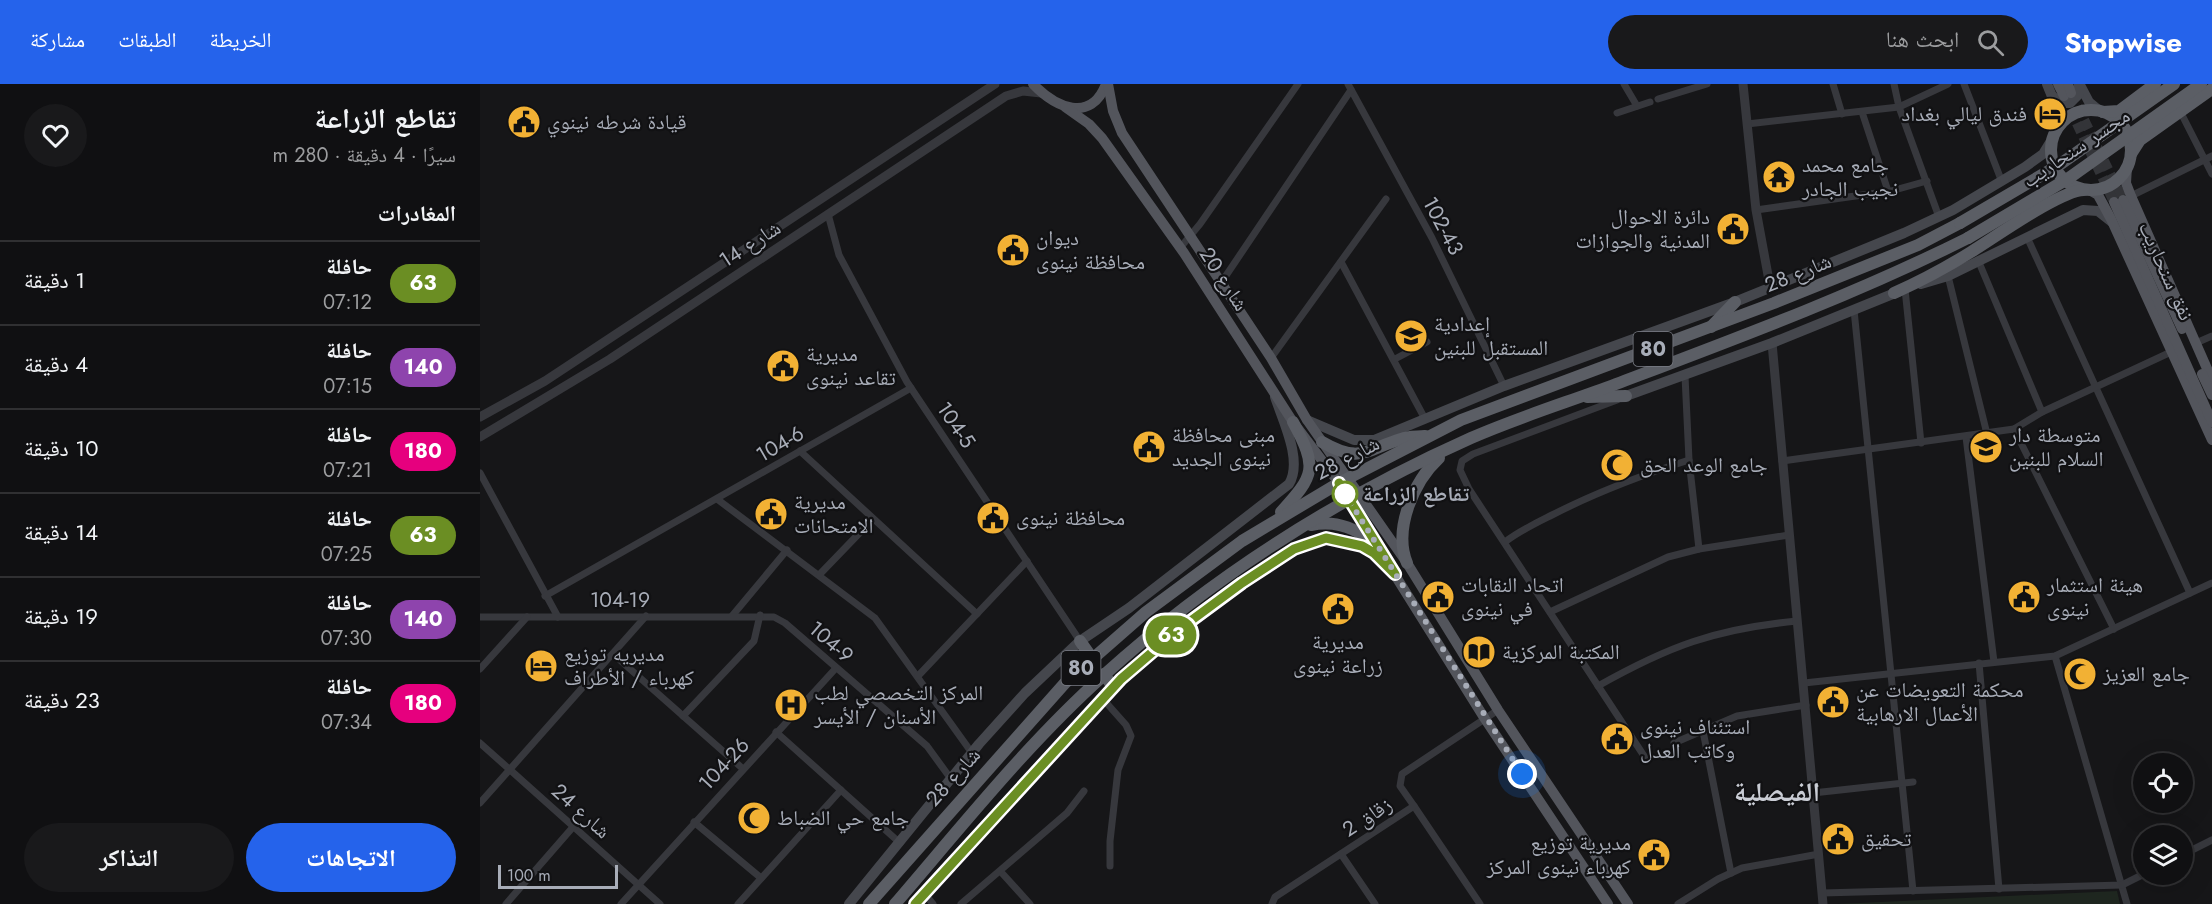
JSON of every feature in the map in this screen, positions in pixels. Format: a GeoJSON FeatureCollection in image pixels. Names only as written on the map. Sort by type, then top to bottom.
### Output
{"type":"FeatureCollection","features":[{"type":"Feature","properties":{"kind":"highway"},"geometry":{"type":"LineString","coordinates":[[2087,190],[2069,184],[2059,174],[2051,154],[2055,135],[2064,122],[2076,114],[2089,110],[2119,111],[2155,84]]}},
{"type":"Feature","properties":{"kind":"highway","name":"مجسر سنحاريب"},"geometry":{"type":"LineString","coordinates":[[1960,223],[2068,159],[2174,84]]}},
{"type":"Feature","properties":{"kind":"highway","name":"مجسر سنحاريب"},"geometry":{"type":"LineString","coordinates":[[1968,237],[2092,163],[2201,84]]}},
{"type":"Feature","properties":{"kind":"highway"},"geometry":{"type":"LineString","coordinates":[[1900,291],[1955,262],[2020,220],[2070,193],[2110,186],[2119,179],[2127,167],[2131,154],[2140,140],[2212,89]]}},
{"type":"Feature","properties":{"kind":"highway"},"geometry":{"type":"LineString","coordinates":[[2102,112],[2116,119],[2125,130],[2131,154]]}},
{"type":"Feature","properties":{"kind":"highway","name":"شارع 28"},"geometry":{"type":"LineString","coordinates":[[869,904],[1040,710],[1092,658],[1189,579],[1267,526],[1343,481],[1432,435],[1500,404],[1704,330],[1908,249],[1960,223]]}},
{"type":"Feature","properties":{"kind":"highway","name":"شارع 28"},"geometry":{"type":"LineString","coordinates":[[896,904],[1042,738],[1104,674],[1215,585],[1348,500],[1506,424],[1774,325],[1877,281],[1968,237]]}},
{"type":"Feature","properties":{"kind":"highway"},"geometry":{"type":"LineString","coordinates":[[1704,330],[1735,302]]}},
{"type":"Feature","properties":{"kind":"highway"},"geometry":{"type":"LineString","coordinates":[[1580,398],[1626,396]]}},
{"type":"Feature","properties":{"kind":"highway"},"geometry":{"type":"LineString","coordinates":[[1267,526],[1301,491],[1309,477],[1309,457],[1293,422]]}},
{"type":"Feature","properties":{"kind":"highway"},"geometry":{"type":"LineString","coordinates":[[1322,442],[1345,454],[1360,455],[1404,438],[1432,435]]}},
{"type":"Feature","properties":{"kind":"highway"},"geometry":{"type":"LineString","coordinates":[[1407,562],[1403,550],[1403,536],[1412,493],[1434,462],[1451,449]]}},
{"type":"Feature","properties":{"kind":"highway"},"geometry":{"type":"LineString","coordinates":[[1343,481],[1348,500]]}},
{"type":"Feature","properties":{"kind":"highway"},"geometry":{"type":"LineString","coordinates":[[1304,528],[1318,524],[1348,527],[1366,537],[1378,548]]}},
{"type":"Feature","properties":{"kind":"highway"},"geometry":{"type":"LineString","coordinates":[[1080,641],[1092,658]]}},
{"type":"Feature","properties":{"kind":"highway"},"geometry":{"type":"LineString","coordinates":[[1104,674],[1113,687]]}},
{"type":"Feature","properties":{"kind":"highway"},"geometry":{"type":"LineString","coordinates":[[926,838],[942,850]]}},
{"type":"Feature","properties":{"kind":"main road","name":"شارع 20"},"geometry":{"type":"LineString","coordinates":[[1033,84],[1041,93],[1081,118],[1102,138],[1180,248],[1293,422],[1343,481]]}},
{"type":"Feature","properties":{"kind":"main road","name":"شارع 20"},"geometry":{"type":"LineString","coordinates":[[1107,84],[1113,111],[1122,133],[1271,358],[1343,481]]}},
{"type":"Feature","properties":{"kind":"main road"},"geometry":{"type":"LineString","coordinates":[[1065,107],[1073,109],[1090,105],[1107,84]]}},
{"type":"Feature","properties":{"kind":"main road"},"geometry":{"type":"LineString","coordinates":[[1307,420],[1354,440],[1369,442],[1504,386],[1735,302],[1939,217],[2002,182],[2043,154],[2055,135],[2059,116],[2047,84]]}},
{"type":"Feature","properties":{"kind":"main road"},"geometry":{"type":"LineString","coordinates":[[2058,84],[2072,88],[2102,112]]}},
{"type":"Feature","properties":{"kind":"main road"},"geometry":{"type":"LineString","coordinates":[[2052,96],[2061,103],[2070,102],[2079,94],[2072,88]]}},
{"type":"Feature","properties":{"kind":"main road"},"geometry":{"type":"LineString","coordinates":[[2127,167],[2123,199],[2137,209]]}},
{"type":"Feature","properties":{"kind":"main road"},"geometry":{"type":"LineString","coordinates":[[2087,190],[2097,195],[2111,221],[2212,440]]}},
{"type":"Feature","properties":{"kind":"main road"},"geometry":{"type":"LineString","coordinates":[[2111,221],[2108,212],[2109,203],[2118,196],[2130,198],[2137,209],[2212,380]]}},
{"type":"Feature","properties":{"kind":"main road","name":"نفق سنحاريب"},"geometry":{"type":"LineString","coordinates":[[2123,199],[2212,395]]}},
{"type":"Feature","properties":{"kind":"main road","name":"نفق سنحاريب"},"geometry":{"type":"LineString","coordinates":[[2123,199],[2212,422]]}},
{"type":"Feature","properties":{"kind":"main road"},"geometry":{"type":"LineString","coordinates":[[1626,396],[1772,343],[1900,291],[1948,276],[2083,210],[2098,211],[2111,221]]}},
{"type":"Feature","properties":{"kind":"main road"},"geometry":{"type":"LineString","coordinates":[[849,904],[972,753],[1025,693],[1080,641],[1130,608],[1289,484],[1295,469],[1293,452],[1267,380]]}},
{"type":"Feature","properties":{"kind":"main road"},"geometry":{"type":"LineString","coordinates":[[1343,481],[1360,493],[1407,562],[1498,710],[1628,904]]}},
{"type":"Feature","properties":{"kind":"main road"},"geometry":{"type":"LineString","coordinates":[[1348,500],[1485,719],[1608,904]]}},
{"type":"Feature","properties":{"kind":"main road"},"geometry":{"type":"LineString","coordinates":[[915,904],[1102,698],[1145,657],[1215,601],[1294,549],[1326,538],[1362,546],[1374,553],[1395,574]]}},
{"type":"Feature","properties":{"kind":"street","name":"شارع 14"},"geometry":{"type":"LineString","coordinates":[[480,417],[545,381],[995,84]]}},
{"type":"Feature","properties":{"kind":"street"},"geometry":{"type":"LineString","coordinates":[[1180,248],[1298,84]]}},
{"type":"Feature","properties":{"kind":"street"},"geometry":{"type":"LineString","coordinates":[[1624,84],[1637,106]]}},
{"type":"Feature","properties":{"kind":"street"},"geometry":{"type":"LineString","coordinates":[[1658,99],[1707,84]]}},
{"type":"Feature","properties":{"kind":"street"},"geometry":{"type":"LineString","coordinates":[[1743,84],[1756,210],[1770,286]]}},
{"type":"Feature","properties":{"kind":"street"},"geometry":{"type":"LineString","coordinates":[[1833,84],[1842,114]]}},
{"type":"Feature","properties":{"kind":"street"},"geometry":{"type":"LineString","coordinates":[[1894,84],[1899,107],[1939,217]]}},
{"type":"Feature","properties":{"kind":"street"},"geometry":{"type":"LineString","coordinates":[[1747,124],[1899,107],[1948,84]]}},
{"type":"Feature","properties":{"kind":"street"},"geometry":{"type":"LineString","coordinates":[[1964,84],[2002,182]]}},
{"type":"Feature","properties":{"kind":"street"},"geometry":{"type":"LineString","coordinates":[[1221,283],[1350,87]]}},
{"type":"Feature","properties":{"kind":"street","name":"102-43"},"geometry":{"type":"LineString","coordinates":[[1350,87],[1432,238],[1504,386]]}},
{"type":"Feature","properties":{"kind":"street","name":"شارع 14"},"geometry":{"type":"LineString","coordinates":[[480,437],[610,358],[1006,96],[1023,91],[1041,93]]}},
{"type":"Feature","properties":{"kind":"street"},"geometry":{"type":"LineString","coordinates":[[1617,113],[1650,102]]}},
{"type":"Feature","properties":{"kind":"street"},"geometry":{"type":"LineString","coordinates":[[2180,111],[2209,157],[2212,174]]}},
{"type":"Feature","properties":{"kind":"street"},"geometry":{"type":"LineString","coordinates":[[1862,112],[1888,191]]}},
{"type":"Feature","properties":{"kind":"street"},"geometry":{"type":"LineString","coordinates":[[2123,199],[2209,157]]}},
{"type":"Feature","properties":{"kind":"street"},"geometry":{"type":"LineString","coordinates":[[1756,210],[1888,191],[1927,181]]}},
{"type":"Feature","properties":{"kind":"street"},"geometry":{"type":"LineString","coordinates":[[1271,358],[1386,199]]}},
{"type":"Feature","properties":{"kind":"street","name":"104-5"},"geometry":{"type":"LineString","coordinates":[[828,214],[839,255],[910,388],[1080,641]]}},
{"type":"Feature","properties":{"kind":"street"},"geometry":{"type":"LineString","coordinates":[[2027,237],[2094,388],[2190,593]]}},
{"type":"Feature","properties":{"kind":"street"},"geometry":{"type":"LineString","coordinates":[[1978,260],[2042,412]]}},
{"type":"Feature","properties":{"kind":"street"},"geometry":{"type":"LineString","coordinates":[[1341,262],[1395,359],[1425,419]]}},
{"type":"Feature","properties":{"kind":"street"},"geometry":{"type":"LineString","coordinates":[[1948,276],[1988,434]]}},
{"type":"Feature","properties":{"kind":"street"},"geometry":{"type":"LineString","coordinates":[[1900,291],[1921,443]]}},
{"type":"Feature","properties":{"kind":"street"},"geometry":{"type":"LineString","coordinates":[[1854,310],[1870,449],[1912,891]]}},
{"type":"Feature","properties":{"kind":"street"},"geometry":{"type":"LineString","coordinates":[[2196,343],[2212,336]]}},
{"type":"Feature","properties":{"kind":"street"},"geometry":{"type":"LineString","coordinates":[[1395,359],[1426,342]]}},
{"type":"Feature","properties":{"kind":"street"},"geometry":{"type":"LineString","coordinates":[[1772,343],[1823,904]]}},
{"type":"Feature","properties":{"kind":"street"},"geometry":{"type":"LineString","coordinates":[[1782,461],[2014,429],[2042,412],[2171,352]]}},
{"type":"Feature","properties":{"kind":"street"},"geometry":{"type":"LineString","coordinates":[[1685,376],[1689,460],[1698,549]]}},
{"type":"Feature","properties":{"kind":"street","name":"104-6"},"geometry":{"type":"LineString","coordinates":[[545,596],[910,388]]}},
{"type":"Feature","properties":{"kind":"street"},"geometry":{"type":"LineString","coordinates":[[1626,396],[1509,439],[1462,461],[1460,470],[1465,482],[1646,759]]}},
{"type":"Feature","properties":{"kind":"street"},"geometry":{"type":"LineString","coordinates":[[2014,429],[2114,629]]}},
{"type":"Feature","properties":{"kind":"street"},"geometry":{"type":"LineString","coordinates":[[1966,437],[1994,662]]}},
{"type":"Feature","properties":{"kind":"street"},"geometry":{"type":"LineString","coordinates":[[800,451],[977,614]]}},
{"type":"Feature","properties":{"kind":"street"},"geometry":{"type":"LineString","coordinates":[[1504,542],[1516,533],[1590,496],[1637,476],[1689,460]]}},
{"type":"Feature","properties":{"kind":"street"},"geometry":{"type":"LineString","coordinates":[[480,472],[545,596],[558,616]]}},
{"type":"Feature","properties":{"kind":"street"},"geometry":{"type":"LineString","coordinates":[[717,499],[820,574],[875,618],[972,753]]}},
{"type":"Feature","properties":{"kind":"street"},"geometry":{"type":"LineString","coordinates":[[820,574],[873,519]]}},
{"type":"Feature","properties":{"kind":"street"},"geometry":{"type":"LineString","coordinates":[[1550,612],[1668,557],[1698,549],[1789,534]]}},
{"type":"Feature","properties":{"kind":"street"},"geometry":{"type":"LineString","coordinates":[[732,616],[787,550]]}},
{"type":"Feature","properties":{"kind":"street"},"geometry":{"type":"LineString","coordinates":[[918,676],[1027,561]]}},
{"type":"Feature","properties":{"kind":"street"},"geometry":{"type":"LineString","coordinates":[[1804,683],[2055,656],[2212,584]]}},
{"type":"Feature","properties":{"kind":"street"},"geometry":{"type":"LineString","coordinates":[[683,716],[754,641],[760,615]]}},
{"type":"Feature","properties":{"kind":"street","name":"104-19"},"geometry":{"type":"LineString","coordinates":[[480,617],[760,615]]}},
{"type":"Feature","properties":{"kind":"street","name":"104-9"},"geometry":{"type":"LineString","coordinates":[[760,615],[781,621],[927,746],[951,779]]}},
{"type":"Feature","properties":{"kind":"street"},"geometry":{"type":"LineString","coordinates":[[480,803],[646,616]]}},
{"type":"Feature","properties":{"kind":"street"},"geometry":{"type":"LineString","coordinates":[[480,669],[527,617]]}},
{"type":"Feature","properties":{"kind":"street"},"geometry":{"type":"LineString","coordinates":[[1598,686],[1652,657],[1704,636],[1741,627],[1797,621]]}},
{"type":"Feature","properties":{"kind":"street"},"geometry":{"type":"LineString","coordinates":[[613,654],[742,768]]}},
{"type":"Feature","properties":{"kind":"street"},"geometry":{"type":"LineString","coordinates":[[2055,656],[2127,904]]}},
{"type":"Feature","properties":{"kind":"street"},"geometry":{"type":"LineString","coordinates":[[1978,663],[1999,889]]}},
{"type":"Feature","properties":{"kind":"street","name":"104-26"},"geometry":{"type":"LineString","coordinates":[[621,904],[742,768],[836,668]]}},
{"type":"Feature","properties":{"kind":"street"},"geometry":{"type":"LineString","coordinates":[[1102,698],[1126,725],[1131,736],[1118,770],[1110,841],[1110,866]]}},
{"type":"Feature","properties":{"kind":"street"},"geometry":{"type":"LineString","coordinates":[[1674,743],[1737,716],[1806,705]]}},
{"type":"Feature","properties":{"kind":"street","name":"زقاق 2"},"geometry":{"type":"LineString","coordinates":[[1272,903],[1414,806],[1400,786],[1399,780],[1402,774],[1498,710]]}},
{"type":"Feature","properties":{"kind":"street"},"geometry":{"type":"LineString","coordinates":[[1702,731],[1731,873]]}},
{"type":"Feature","properties":{"kind":"street"},"geometry":{"type":"LineString","coordinates":[[776,732],[900,843]]}},
{"type":"Feature","properties":{"kind":"street","name":"شارع 24"},"geometry":{"type":"LineString","coordinates":[[480,743],[660,904]]}},
{"type":"Feature","properties":{"kind":"street"},"geometry":{"type":"LineString","coordinates":[[1813,793],[1913,782]]}},
{"type":"Feature","properties":{"kind":"street"},"geometry":{"type":"LineString","coordinates":[[738,904],[841,790]]}},
{"type":"Feature","properties":{"kind":"street"},"geometry":{"type":"LineString","coordinates":[[961,904],[1068,813],[1084,791]]}},
{"type":"Feature","properties":{"kind":"street"},"geometry":{"type":"LineString","coordinates":[[1414,806],[1480,904]]}},
{"type":"Feature","properties":{"kind":"street"},"geometry":{"type":"LineString","coordinates":[[693,822],[761,878]]}},
{"type":"Feature","properties":{"kind":"street"},"geometry":{"type":"LineString","coordinates":[[506,904],[573,827]]}},
{"type":"Feature","properties":{"kind":"street"},"geometry":{"type":"LineString","coordinates":[[2193,850],[2210,841],[2212,851]]}},
{"type":"Feature","properties":{"kind":"street"},"geometry":{"type":"LineString","coordinates":[[1341,854],[1375,904]]}},
{"type":"Feature","properties":{"kind":"street"},"geometry":{"type":"LineString","coordinates":[[1678,904],[1731,873],[1754,864],[1819,854]]}},
{"type":"Feature","properties":{"kind":"street"},"geometry":{"type":"LineString","coordinates":[[1001,872],[1030,904]]}},
{"type":"Feature","properties":{"kind":"street"},"geometry":{"type":"LineString","coordinates":[[1822,893],[2122,885],[2133,880]]}},
{"type":"Feature","properties":{"kind":"street"},"geometry":{"type":"LineString","coordinates":[[924,893],[933,904]]}},
{"type":"Feature","properties":{"kind":"shaded area"},"geometry":{"type":"Polygon","coordinates":[[[2117,891],[2120,904],[1838,904],[2117,891]]]}},
{"type":"Feature","properties":{"kind":"tunnel"},"geometry":{"type":"LineString","coordinates":[[2071,93],[2123,200]]}},
{"type":"Feature","properties":{"kind":"tunnel"},"geometry":{"type":"LineString","coordinates":[[2064,96],[2114,202]]}},
{"type":"Feature","properties":{"kind":"bus line","name":"63"},"geometry":{"type":"LineString","coordinates":[[915,904],[1073,728],[1121,679],[1210,605],[1294,549],[1318,539],[1334,538],[1362,546],[1374,553],[1395,574],[1339,483]]}},
{"type":"Feature","properties":{"kind":"place","name":"فندق ليالي بغداد"},"geometry":{"type":"Point","coordinates":[2050,114]}},
{"type":"Feature","properties":{"kind":"place","name":"قيادة شرطه نينوي"},"geometry":{"type":"Point","coordinates":[524,122]}},
{"type":"Feature","properties":{"kind":"place","name":"جامع محمد نجيب الجادر"},"geometry":{"type":"Point","coordinates":[1779,177]}},
{"type":"Feature","properties":{"kind":"place","name":"دائرة الاحوال المدنية والجوازات"},"geometry":{"type":"Point","coordinates":[1733,229]}},
{"type":"Feature","properties":{"kind":"place","name":"ديوان محافظة نينوى"},"geometry":{"type":"Point","coordinates":[1013,250]}},
{"type":"Feature","properties":{"kind":"place","name":"إعدادية المستقبل للبنين"},"geometry":{"type":"Point","coordinates":[1411,336]}},
{"type":"Feature","properties":{"kind":"place","name":"مديرية تقاعد نينوى"},"geometry":{"type":"Point","coordinates":[783,366]}},
{"type":"Feature","properties":{"kind":"place","name":"مبنى محافظة نينوى الجديد"},"geometry":{"type":"Point","coordinates":[1149,447]}},
{"type":"Feature","properties":{"kind":"place","name":"متوسطة دار السلام للبنين"},"geometry":{"type":"Point","coordinates":[1986,447]}},
{"type":"Feature","properties":{"kind":"place","name":"جامع الوعد الحق"},"geometry":{"type":"Point","coordinates":[1617,465]}},
{"type":"Feature","properties":{"kind":"place","name":"تقاطع الزراعة"},"geometry":{"type":"Point","coordinates":[1345,494]}},
{"type":"Feature","properties":{"kind":"place","name":"مديرية الامتحانات"},"geometry":{"type":"Point","coordinates":[771,514]}},
{"type":"Feature","properties":{"kind":"place","name":"محافظة نينوى"},"geometry":{"type":"Point","coordinates":[993,518]}},
{"type":"Feature","properties":{"kind":"place","name":"اتحاد النقابات في نينوى"},"geometry":{"type":"Point","coordinates":[1438,597]}},
{"type":"Feature","properties":{"kind":"place","name":"هيئة استثمار نينوى"},"geometry":{"type":"Point","coordinates":[2024,597]}},
{"type":"Feature","properties":{"kind":"place","name":"مديرية زراعة نينوى"},"geometry":{"type":"Point","coordinates":[1338,609]}},
{"type":"Feature","properties":{"kind":"place","name":"المكتبة المركزية"},"geometry":{"type":"Point","coordinates":[1479,652]}},
{"type":"Feature","properties":{"kind":"place","name":"مديريه توزيع كهرباء / الأطراف"},"geometry":{"type":"Point","coordinates":[541,666]}},
{"type":"Feature","properties":{"kind":"place","name":"جامع العزيز"},"geometry":{"type":"Point","coordinates":[2080,674]}},
{"type":"Feature","properties":{"kind":"place","name":"محكمة التعويضات عن الأعمال الارهابية"},"geometry":{"type":"Point","coordinates":[1833,702]}},
{"type":"Feature","properties":{"kind":"place","name":"المركز التخصصي لطب الأسنان / الأيسر"},"geometry":{"type":"Point","coordinates":[791,705]}},
{"type":"Feature","properties":{"kind":"place","name":"استئناف نينوى وكاتب العدل"},"geometry":{"type":"Point","coordinates":[1617,739]}},
{"type":"Feature","properties":{"kind":"place","name":"جامع حي الضباط"},"geometry":{"type":"Point","coordinates":[754,818]}},
{"type":"Feature","properties":{"kind":"place","name":"تحقيق"},"geometry":{"type":"Point","coordinates":[1838,839]}},
{"type":"Feature","properties":{"kind":"place","name":"مديرية توزيع كهرباء نينوى المركز"},"geometry":{"type":"Point","coordinates":[1654,855]}},
{"type":"Feature","properties":{"kind":"district","name":"الفيصلية"},"geometry":{"type":"Point","coordinates":[1777,791]}},
{"type":"Feature","properties":{"kind":"route"},"geometry":{"type":"LineString","coordinates":[[1345,494],[1522,774]]}}]}
